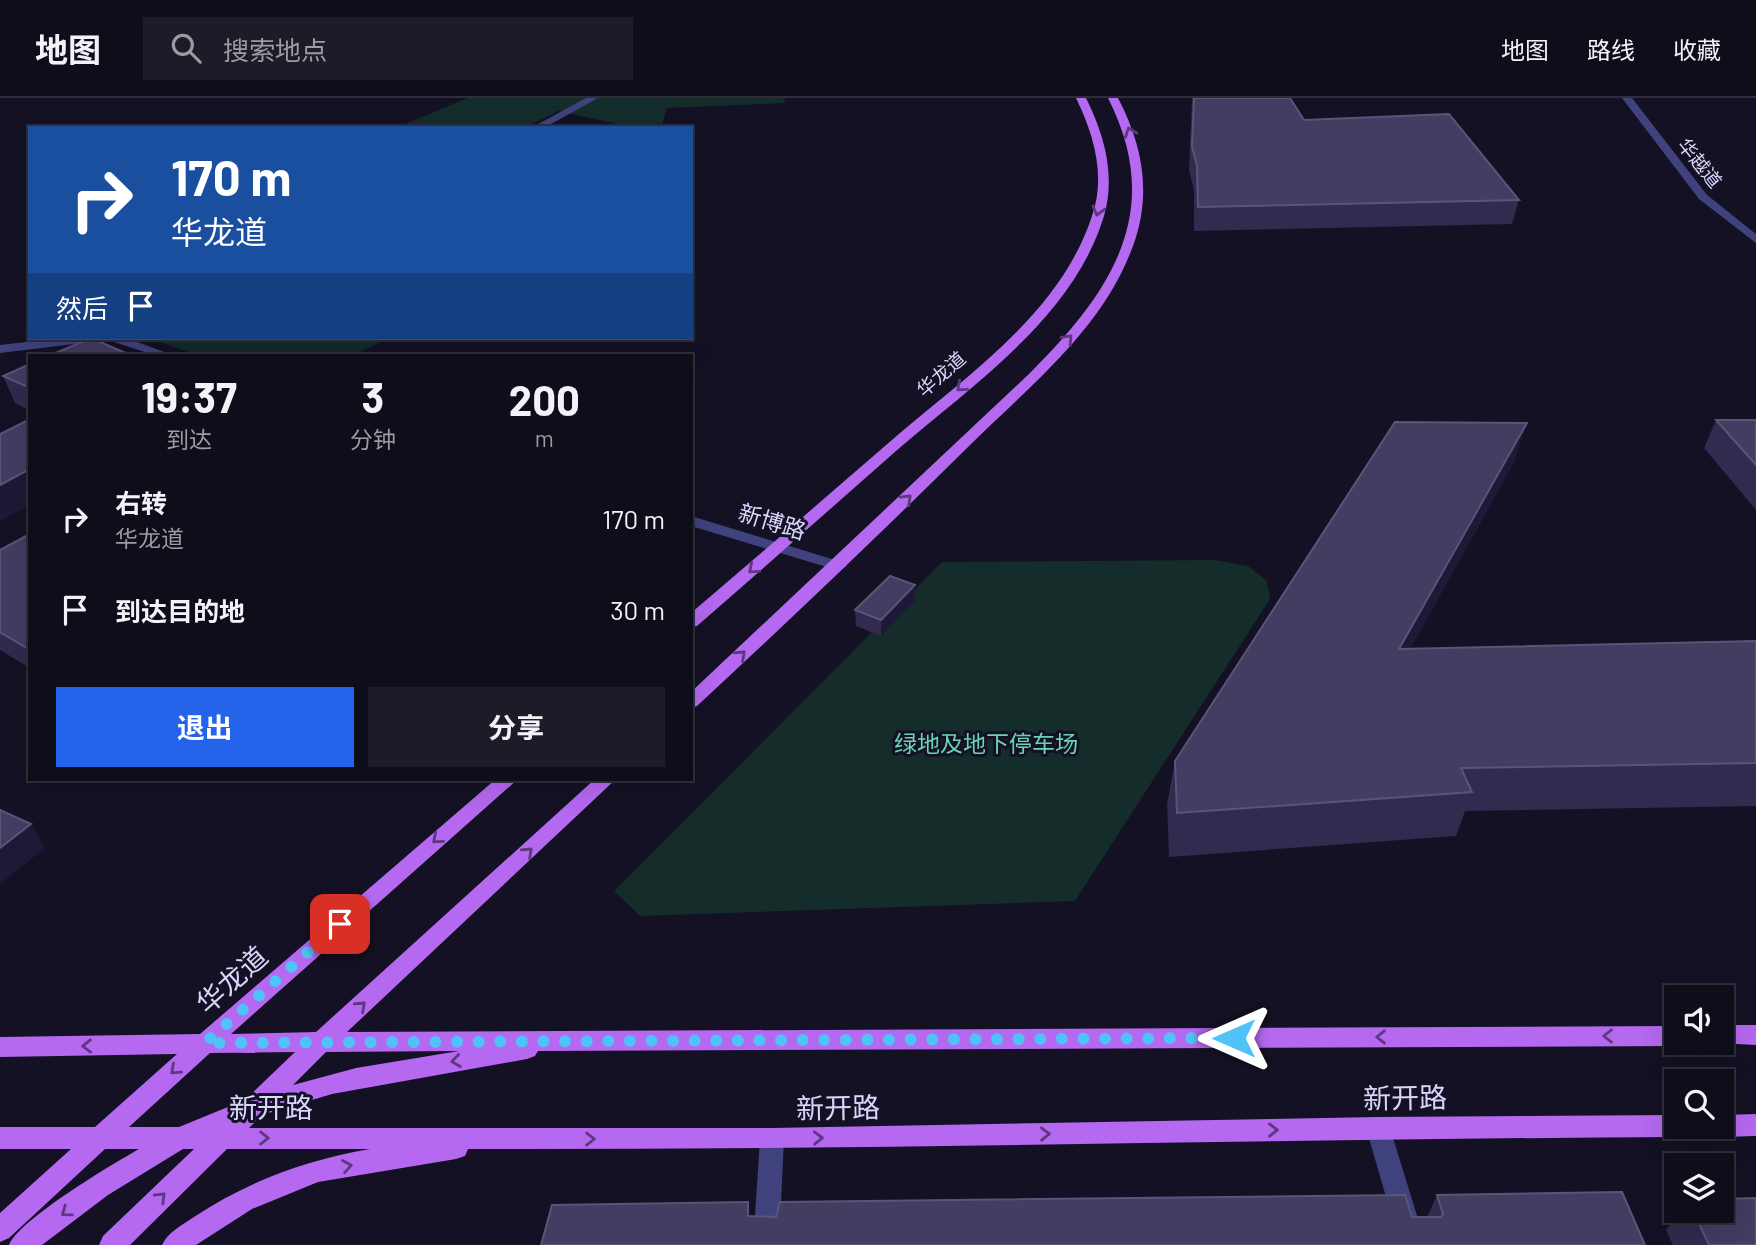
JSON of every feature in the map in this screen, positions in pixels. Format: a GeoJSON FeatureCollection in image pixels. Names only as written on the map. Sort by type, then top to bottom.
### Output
{"type":"FeatureCollection","features":[{"type":"Feature","properties":{"kind":"main road","name":"华龙道"},"geometry":{"type":"LineString","coordinates":[[693,620],[1007,346],[1060,290],[1088,241],[1102,196],[1103,175],[1099,140],[1081,98]]}},
{"type":"Feature","properties":{"kind":"main road"},"geometry":{"type":"LineString","coordinates":[[693,700],[839,566],[1080,326],[1119,267],[1134,224],[1140,166],[1128,125],[1113,98]]}},
{"type":"Feature","properties":{"kind":"main road","name":"华龙道"},"geometry":{"type":"LineString","coordinates":[[0,1230],[205,1043],[506,781]]}},
{"type":"Feature","properties":{"kind":"main road"},"geometry":{"type":"LineString","coordinates":[[112,1245],[321,1042],[605,781]]}},
{"type":"Feature","properties":{"kind":"main road"},"geometry":{"type":"LineString","coordinates":[[1734,1035],[1756,1035]]}},
{"type":"Feature","properties":{"kind":"main road"},"geometry":{"type":"LineString","coordinates":[[0,1047],[321,1042],[1664,1036]]}},
{"type":"Feature","properties":{"kind":"main road"},"geometry":{"type":"LineString","coordinates":[[22,1245],[116,1176],[182,1137],[251,1109],[332,1085],[404,1069],[571,1041]]}},
{"type":"Feature","properties":{"kind":"main road"},"geometry":{"type":"LineString","coordinates":[[1734,1125],[1756,1125]]}},
{"type":"Feature","properties":{"kind":"main road","name":"新开路"},"geometry":{"type":"LineString","coordinates":[[0,1138],[101,1136],[772,1139],[1378,1128],[1664,1126]]}},
{"type":"Feature","properties":{"kind":"main road"},"geometry":{"type":"LineString","coordinates":[[176,1245],[201,1226],[261,1192],[318,1171],[522,1139]]}},
{"type":"Feature","properties":{"kind":"street"},"geometry":{"type":"LineString","coordinates":[[540,126],[593,98]]}},
{"type":"Feature","properties":{"kind":"street","name":"华越道"},"geometry":{"type":"LineString","coordinates":[[1627,98],[1703,197],[1756,240]]}},
{"type":"Feature","properties":{"kind":"street"},"geometry":{"type":"LineString","coordinates":[[0,349],[74,340]]}},
{"type":"Feature","properties":{"kind":"street"},"geometry":{"type":"LineString","coordinates":[[121,340],[163,354]]}},
{"type":"Feature","properties":{"kind":"street","name":"新博路"},"geometry":{"type":"LineString","coordinates":[[693,522],[839,566]]}},
{"type":"Feature","properties":{"kind":"street"},"geometry":{"type":"LineString","coordinates":[[1378,1128],[1413,1245]]}},
{"type":"Feature","properties":{"kind":"street"},"geometry":{"type":"LineString","coordinates":[[766,1245],[772,1139]]}},
{"type":"Feature","properties":{"kind":"green space"},"geometry":{"type":"Polygon","coordinates":[[[468,98],[784,98],[785,103],[667,108],[662,126],[627,126],[558,111],[528,126],[405,124],[468,98]]]}},
{"type":"Feature","properties":{"kind":"green space"},"geometry":{"type":"Polygon","coordinates":[[[154,340],[384,340],[357,354],[195,354],[154,340]]]}},
{"type":"Feature","properties":{"kind":"green space","name":"绿地及地下停车场"},"geometry":{"type":"Polygon","coordinates":[[[1214,560],[1248,566],[1267,581],[1270,599],[1075,901],[640,916],[614,891],[942,562],[1214,560]]]}},
{"type":"Feature","properties":{"kind":"building"},"geometry":{"type":"Polygon","coordinates":[[[1194,98],[1290,98],[1304,120],[1449,114],[1519,200],[1198,207],[1197,166],[1192,147],[1194,98]]]}},
{"type":"Feature","properties":{"kind":"building"},"geometry":{"type":"Polygon","coordinates":[[[86,340],[96,340],[128,354],[53,354],[86,340]]]}},
{"type":"Feature","properties":{"kind":"building"},"geometry":{"type":"Polygon","coordinates":[[[28,365],[28,387],[3,376],[28,365]]]}},
{"type":"Feature","properties":{"kind":"building"},"geometry":{"type":"Polygon","coordinates":[[[28,420],[28,470],[0,485],[0,434],[28,420]]]}},
{"type":"Feature","properties":{"kind":"building"},"geometry":{"type":"Polygon","coordinates":[[[1716,420],[1756,420],[1756,465],[1716,420]]]}},
{"type":"Feature","properties":{"kind":"building"},"geometry":{"type":"Polygon","coordinates":[[[1395,422],[1527,423],[1399,649],[1756,641],[1756,763],[1461,768],[1472,792],[1177,813],[1175,761],[1395,422]]]}},
{"type":"Feature","properties":{"kind":"building"},"geometry":{"type":"Polygon","coordinates":[[[28,535],[28,649],[0,632],[0,550],[28,535]]]}},
{"type":"Feature","properties":{"kind":"building"},"geometry":{"type":"Polygon","coordinates":[[[890,576],[915,585],[881,620],[855,610],[890,576]]]}},
{"type":"Feature","properties":{"kind":"building"},"geometry":{"type":"Polygon","coordinates":[[[0,810],[31,824],[0,848],[0,810]]]}},
{"type":"Feature","properties":{"kind":"building"},"geometry":{"type":"Polygon","coordinates":[[[1622,1192],[1645,1245],[541,1245],[552,1205],[748,1202],[748,1216],[776,1217],[780,1202],[1405,1195],[1412,1217],[1441,1217],[1443,1214],[1437,1195],[1622,1192]]]}},
{"type":"Feature","properties":{"kind":"building"},"geometry":{"type":"Polygon","coordinates":[[[1756,1198],[1756,1245],[1709,1245],[1699,1223],[1734,1223],[1734,1199],[1756,1198]]]}},
{"type":"Feature","properties":{"kind":"route"},"geometry":{"type":"LineString","coordinates":[[340,924],[205,1043],[1234,1038]]}}]}
